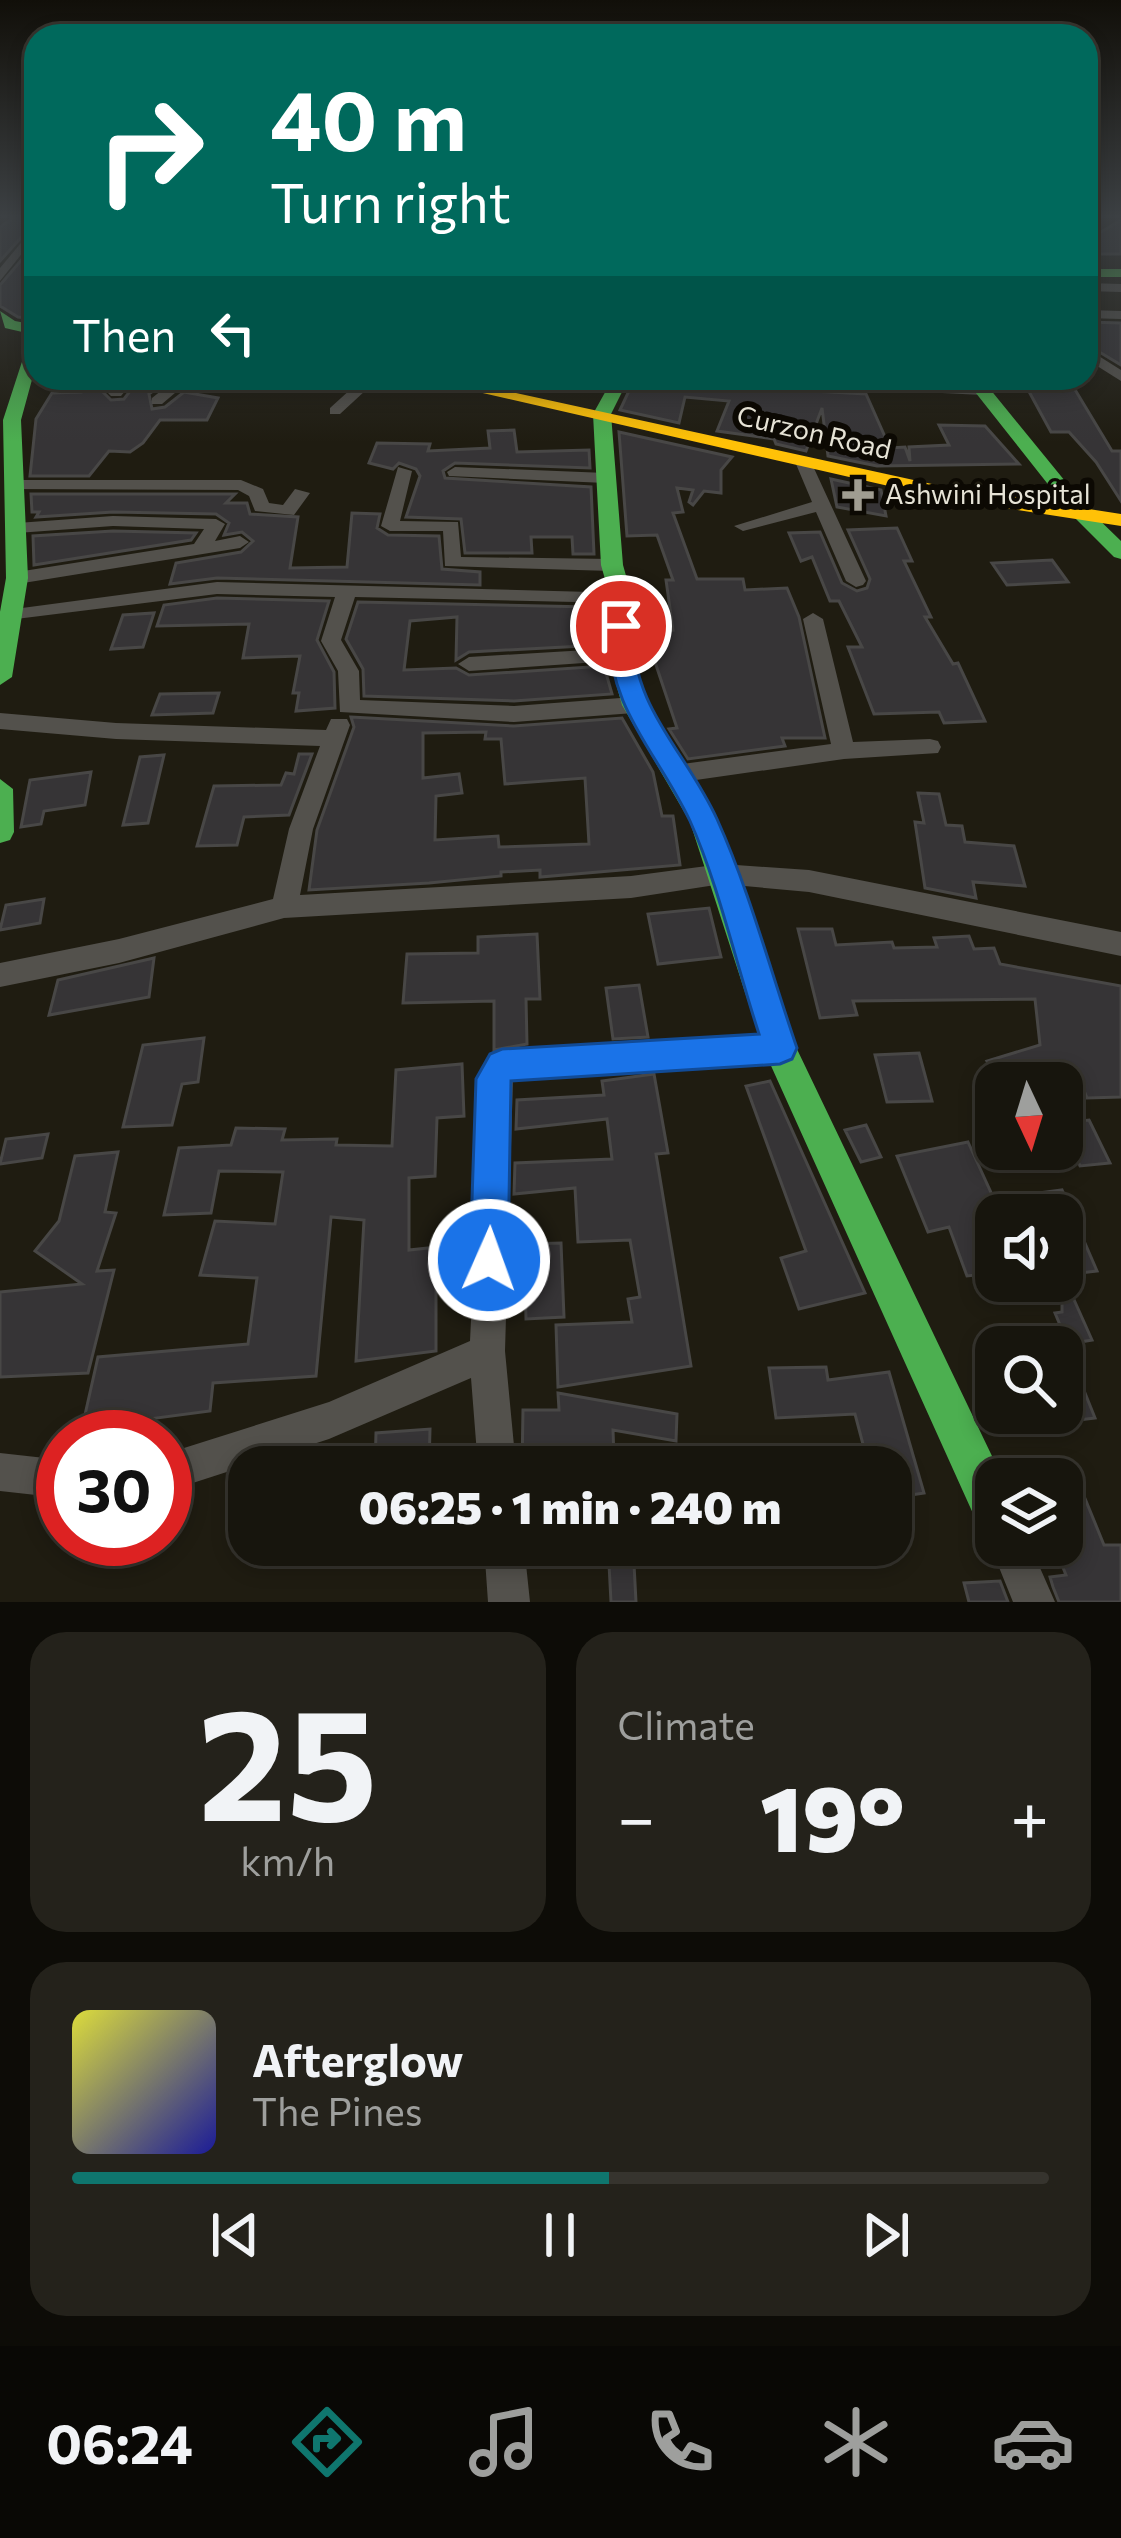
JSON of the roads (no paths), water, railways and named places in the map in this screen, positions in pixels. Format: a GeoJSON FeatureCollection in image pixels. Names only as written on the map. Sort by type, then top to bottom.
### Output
{"type":"FeatureCollection","features":[{"type":"Feature","properties":{"kind":"main road"},"geometry":{"type":"LineString","coordinates":[[0,677],[17,578],[12,542],[17,485],[6,424],[18,328]]}},
{"type":"Feature","properties":{"kind":"main road","name":"Curzon Road"},"geometry":{"type":"LineString","coordinates":[[484,390],[941,492],[1121,520]]}},
{"type":"Feature","properties":{"kind":"main road"},"geometry":{"type":"LineString","coordinates":[[615,390],[602,414],[611,566],[621,597],[620,655],[634,705],[704,820],[780,1048],[975,1469]]}},
{"type":"Feature","properties":{"kind":"main road"},"geometry":{"type":"LineString","coordinates":[[982,390],[1080,512],[1121,553]]}},
{"type":"Feature","properties":{"kind":"main road"},"geometry":{"type":"LineString","coordinates":[[0,789],[0,832]]}},
{"type":"Feature","properties":{"kind":"street"},"geometry":{"type":"LineString","coordinates":[[1098,350],[1103,349]]}},
{"type":"Feature","properties":{"kind":"street"},"geometry":{"type":"LineString","coordinates":[[157,401],[170,390]]}},
{"type":"Feature","properties":{"kind":"street"},"geometry":{"type":"LineString","coordinates":[[212,407],[216,390]]}},
{"type":"Feature","properties":{"kind":"street"},"geometry":{"type":"LineString","coordinates":[[334,411],[358,390]]}},
{"type":"Feature","properties":{"kind":"street"},"geometry":{"type":"LineString","coordinates":[[804,464],[856,581]]}},
{"type":"Feature","properties":{"kind":"street"},"geometry":{"type":"LineString","coordinates":[[404,470],[390,526],[452,526],[452,562],[611,566]]}},
{"type":"Feature","properties":{"kind":"street"},"geometry":{"type":"LineString","coordinates":[[455,472],[606,478]]}},
{"type":"Feature","properties":{"kind":"street"},"geometry":{"type":"LineString","coordinates":[[113,521],[133,484]]}},
{"type":"Feature","properties":{"kind":"street"},"geometry":{"type":"LineString","coordinates":[[17,485],[242,485],[257,493],[261,507],[288,512],[301,493]]}},
{"type":"Feature","properties":{"kind":"street"},"geometry":{"type":"LineString","coordinates":[[743,526],[821,505]]}},
{"type":"Feature","properties":{"kind":"street"},"geometry":{"type":"LineString","coordinates":[[12,542],[113,521],[216,524],[201,548]]}},
{"type":"Feature","properties":{"kind":"street"},"geometry":{"type":"LineString","coordinates":[[17,578],[239,542]]}},
{"type":"Feature","properties":{"kind":"street"},"geometry":{"type":"LineString","coordinates":[[7,616],[217,588],[621,597]]}},
{"type":"Feature","properties":{"kind":"street"},"geometry":{"type":"LineString","coordinates":[[284,907],[302,829],[348,707],[352,677],[347,660],[331,641],[347,591]]}},
{"type":"Feature","properties":{"kind":"street"},"geometry":{"type":"LineString","coordinates":[[813,619],[844,751]]}},
{"type":"Feature","properties":{"kind":"street"},"geometry":{"type":"LineString","coordinates":[[469,664],[620,655]]}},
{"type":"Feature","properties":{"kind":"street"},"geometry":{"type":"LineString","coordinates":[[348,707],[514,714],[634,705]]}},
{"type":"Feature","properties":{"kind":"street"},"geometry":{"type":"LineString","coordinates":[[0,722],[333,738]]}},
{"type":"Feature","properties":{"kind":"street"},"geometry":{"type":"LineString","coordinates":[[675,774],[844,751],[930,747]]}},
{"type":"Feature","properties":{"kind":"street"},"geometry":{"type":"LineString","coordinates":[[0,975],[119,951],[284,907],[631,887],[722,874],[809,881],[1121,944]]}},
{"type":"Feature","properties":{"kind":"street"},"geometry":{"type":"LineString","coordinates":[[495,1446],[487,1351],[494,1079],[498,1069],[507,1064],[780,1048]]}},
{"type":"Feature","properties":{"kind":"street"},"geometry":{"type":"LineString","coordinates":[[192,1465],[307,1432],[406,1394],[487,1351]]}},
{"type":"Feature","properties":{"kind":"street"},"geometry":{"type":"LineString","coordinates":[[0,1472],[36,1476]]}},
{"type":"Feature","properties":{"kind":"street"},"geometry":{"type":"LineString","coordinates":[[506,1566],[509,1602]]}},
{"type":"Feature","properties":{"kind":"street"},"geometry":{"type":"LineString","coordinates":[[1019,1566],[1034,1602]]}},
{"type":"Feature","properties":{"kind":"place","name":"Ashwini Hospital"},"geometry":{"type":"Point","coordinates":[858,495]}}]}
